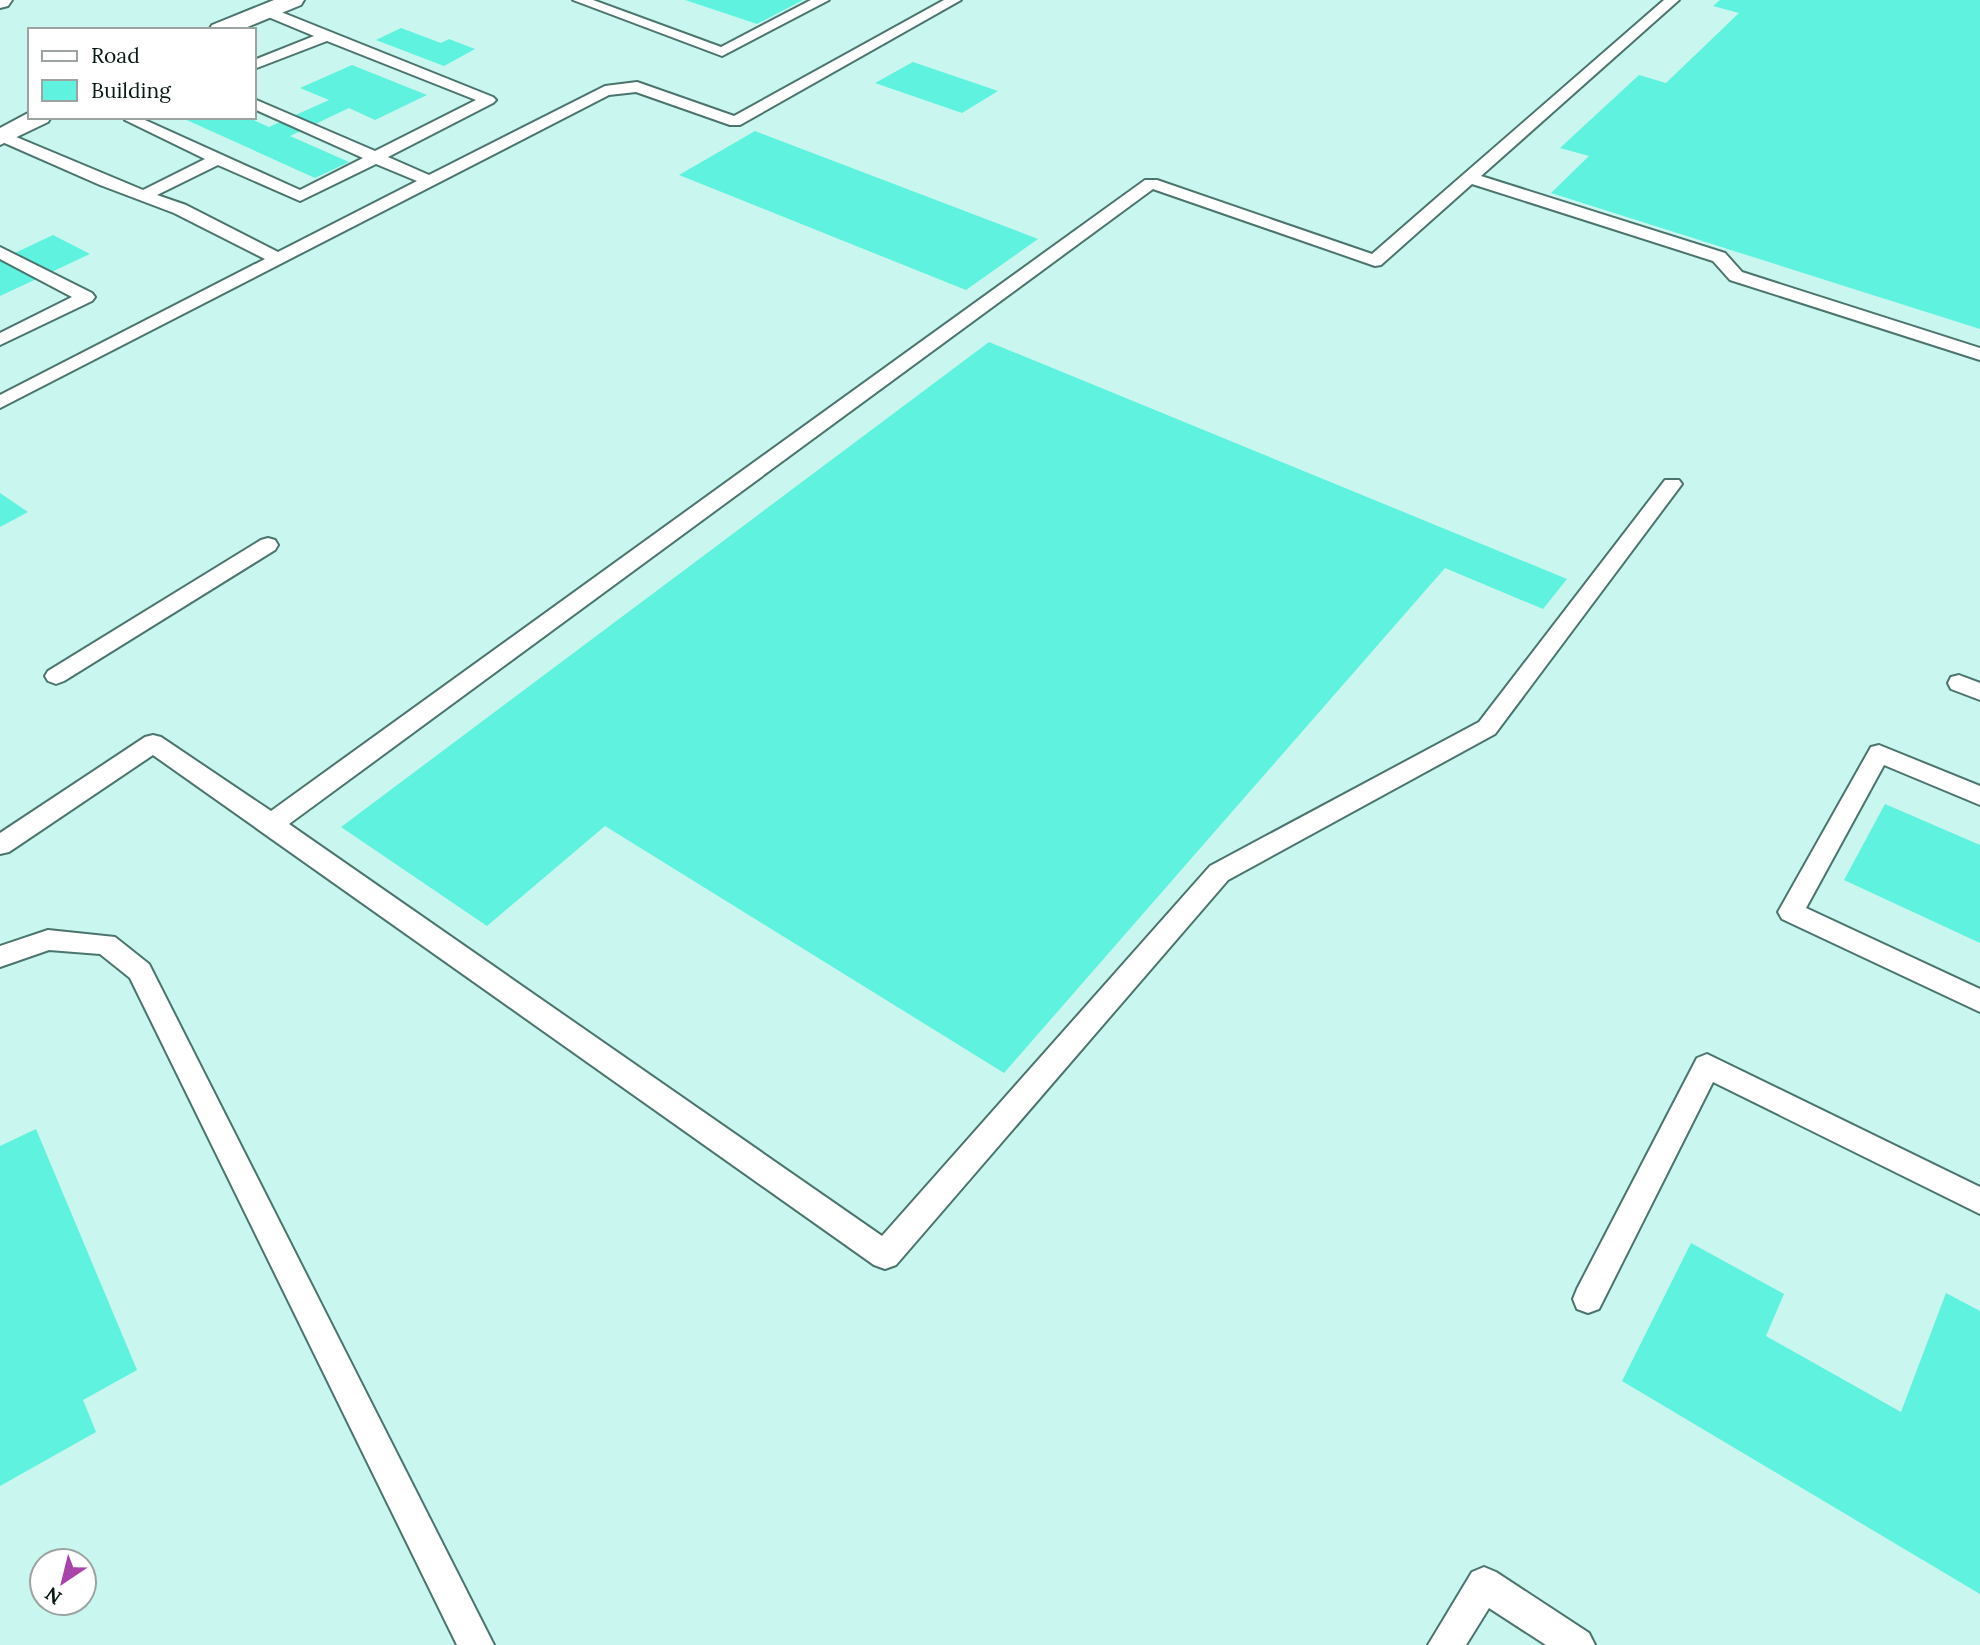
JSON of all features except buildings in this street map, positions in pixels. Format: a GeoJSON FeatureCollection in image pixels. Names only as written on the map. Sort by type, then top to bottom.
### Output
{"type":"FeatureCollection","features":[{"type":"Feature","properties":{"kind":"main road"},"geometry":{"type":"LineString","coordinates":[[225,28],[293,0]]}},
{"type":"Feature","properties":{"kind":"main road"},"geometry":{"type":"LineString","coordinates":[[1,138],[35,119]]}},
{"type":"Feature","properties":{"kind":"lane"},"geometry":{"type":"LineString","coordinates":[[580,0],[722,51],[822,0]]}},
{"type":"Feature","properties":{"kind":"lane"},"geometry":{"type":"LineString","coordinates":[[0,402],[605,91],[637,87],[736,122],[954,0]]}},
{"type":"Feature","properties":{"kind":"lane"},"geometry":{"type":"LineString","coordinates":[[271,824],[1151,183],[1375,261],[1672,0]]}},
{"type":"Feature","properties":{"kind":"lane"},"geometry":{"type":"LineString","coordinates":[[136,119],[300,196],[488,100],[266,11]]}},
{"type":"Feature","properties":{"kind":"lane"},"geometry":{"type":"LineString","coordinates":[[256,64],[327,36]]}},
{"type":"Feature","properties":{"kind":"lane"},"geometry":{"type":"LineString","coordinates":[[256,105],[429,181]]}},
{"type":"Feature","properties":{"kind":"lane"},"geometry":{"type":"LineString","coordinates":[[1,138],[180,209],[278,259]]}},
{"type":"Feature","properties":{"kind":"lane"},"geometry":{"type":"LineString","coordinates":[[143,196],[218,159]]}},
{"type":"Feature","properties":{"kind":"lane"},"geometry":{"type":"LineString","coordinates":[[1470,178],[1719,257],[1737,276],[1980,354]]}},
{"type":"Feature","properties":{"kind":"lane"},"geometry":{"type":"LineString","coordinates":[[0,252],[86,297],[0,340]]}},
{"type":"Feature","properties":{"kind":"lane"},"geometry":{"type":"LineString","coordinates":[[0,845],[153,743],[885,1255],[1219,873],[1487,728],[1672,484]]}},
{"type":"Feature","properties":{"kind":"lane"},"geometry":{"type":"LineString","coordinates":[[55,676],[268,545]]}},
{"type":"Feature","properties":{"kind":"lane"},"geometry":{"type":"LineString","coordinates":[[1980,796],[1879,753],[1791,912],[1980,1000]]}},
{"type":"Feature","properties":{"kind":"lane"},"geometry":{"type":"LineString","coordinates":[[0,957],[48,940],[106,944],[140,971],[163,1023],[476,1645]]}},
{"type":"Feature","properties":{"kind":"lane"},"geometry":{"type":"LineString","coordinates":[[1588,1299],[1707,1066],[1980,1201]]}},
{"type":"Feature","properties":{"kind":"lane"},"geometry":{"type":"LineString","coordinates":[[1446,1645],[1484,1584],[1577,1645]]}}]}
